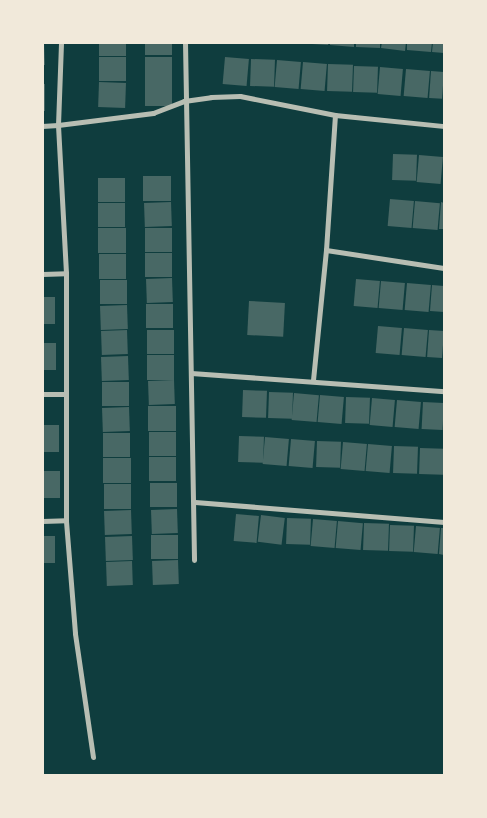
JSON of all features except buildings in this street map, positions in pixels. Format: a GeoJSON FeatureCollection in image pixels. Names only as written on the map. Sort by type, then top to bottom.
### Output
{"type":"FeatureCollection","features":[{"type":"Feature","properties":{"kind":"street"},"geometry":{"type":"LineString","coordinates":[[61,42],[58,125],[66,274],[64,394],[66,520],[75,633],[93,757]]}},
{"type":"Feature","properties":{"kind":"street"},"geometry":{"type":"LineString","coordinates":[[185,42],[184,101],[195,502],[194,560]]}},
{"type":"Feature","properties":{"kind":"street"},"geometry":{"type":"LineString","coordinates":[[42,126],[153,113],[184,101],[240,96],[335,116],[444,126]]}},
{"type":"Feature","properties":{"kind":"street"},"geometry":{"type":"LineString","coordinates":[[313,380],[326,250],[335,116]]}},
{"type":"Feature","properties":{"kind":"street"},"geometry":{"type":"LineString","coordinates":[[326,250],[444,268]]}},
{"type":"Feature","properties":{"kind":"street"},"geometry":{"type":"LineString","coordinates":[[42,274],[66,274]]}},
{"type":"Feature","properties":{"kind":"street"},"geometry":{"type":"LineString","coordinates":[[191,373],[313,380],[444,391]]}},
{"type":"Feature","properties":{"kind":"street"},"geometry":{"type":"LineString","coordinates":[[42,394],[64,394]]}},
{"type":"Feature","properties":{"kind":"street"},"geometry":{"type":"LineString","coordinates":[[195,502],[444,522]]}},
{"type":"Feature","properties":{"kind":"street"},"geometry":{"type":"LineString","coordinates":[[42,521],[66,520]]}}]}
